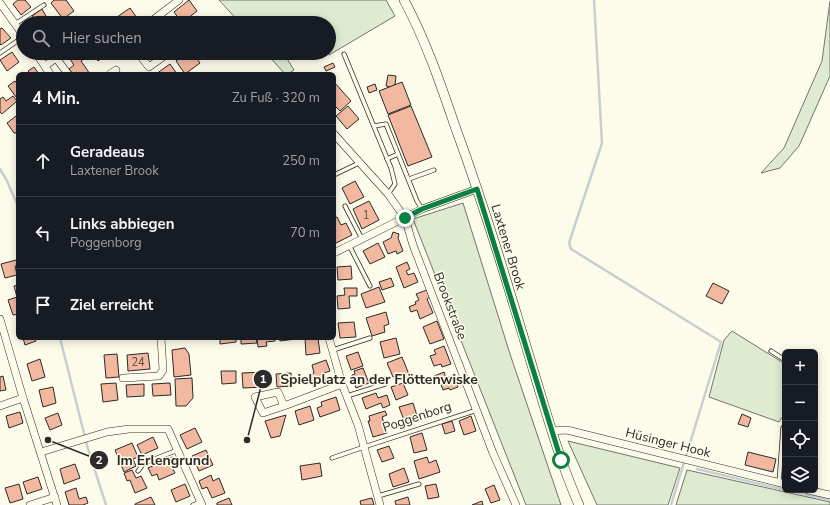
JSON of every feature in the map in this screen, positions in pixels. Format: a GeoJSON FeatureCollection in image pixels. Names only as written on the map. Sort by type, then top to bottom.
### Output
{"type":"FeatureCollection","features":[{"type":"Feature","properties":{"kind":"street"},"geometry":{"type":"LineString","coordinates":[[158,16],[179,0]]}},
{"type":"Feature","properties":{"kind":"street","name":"Laxtener Brook"},"geometry":{"type":"LineString","coordinates":[[404,0],[416,22],[435,68],[477,189],[551,431],[579,505]]}},
{"type":"Feature","properties":{"kind":"street"},"geometry":{"type":"LineString","coordinates":[[0,3],[15,24]]}},
{"type":"Feature","properties":{"kind":"street"},"geometry":{"type":"LineString","coordinates":[[41,60],[49,72]]}},
{"type":"Feature","properties":{"kind":"street"},"geometry":{"type":"LineString","coordinates":[[45,66],[53,60]]}},
{"type":"Feature","properties":{"kind":"street"},"geometry":{"type":"LineString","coordinates":[[58,60],[66,72]]}},
{"type":"Feature","properties":{"kind":"street"},"geometry":{"type":"LineString","coordinates":[[144,60],[149,67],[159,60]]}},
{"type":"Feature","properties":{"kind":"street","name":"Brookstraße"},"geometry":{"type":"LineString","coordinates":[[336,136],[388,194],[405,218],[413,245],[493,453],[516,505]]}},
{"type":"Feature","properties":{"kind":"street"},"geometry":{"type":"LineString","coordinates":[[336,252],[422,209],[477,189]]}},
{"type":"Feature","properties":{"kind":"street"},"geometry":{"type":"LineString","coordinates":[[0,319],[57,505]]}},
{"type":"Feature","properties":{"kind":"street"},"geometry":{"type":"LineString","coordinates":[[124,378],[159,376],[163,370],[161,340]]}},
{"type":"Feature","properties":{"kind":"street"},"geometry":{"type":"LineString","coordinates":[[330,340],[342,384],[358,425],[380,505]]}},
{"type":"Feature","properties":{"kind":"street"},"geometry":{"type":"LineString","coordinates":[[284,406],[342,384]]}},
{"type":"Feature","properties":{"kind":"street"},"geometry":{"type":"LineString","coordinates":[[0,406],[23,398]]}},
{"type":"Feature","properties":{"kind":"street"},"geometry":{"type":"LineString","coordinates":[[41,452],[107,432],[129,429],[168,429],[202,503]]}},
{"type":"Feature","properties":{"kind":"street","name":"Hüsinger Hook"},"geometry":{"type":"LineString","coordinates":[[551,431],[567,430],[782,484]]}},
{"type":"Feature","properties":{"kind":"street"},"geometry":{"type":"LineString","coordinates":[[818,492],[830,495]]}},
{"type":"Feature","properties":{"kind":"street"},"geometry":{"type":"LineString","coordinates":[[30,505],[55,497]]}},
{"type":"Feature","properties":{"kind":"lane"},"geometry":{"type":"LineString","coordinates":[[27,16],[44,5]]}},
{"type":"Feature","properties":{"kind":"lane"},"geometry":{"type":"LineString","coordinates":[[0,53],[16,41]]}},
{"type":"Feature","properties":{"kind":"lane"},"geometry":{"type":"LineString","coordinates":[[344,54],[387,159],[395,184],[388,194]]}},
{"type":"Feature","properties":{"kind":"lane"},"geometry":{"type":"LineString","coordinates":[[374,126],[386,124],[417,201],[422,209]]}},
{"type":"Feature","properties":{"kind":"lane"},"geometry":{"type":"LineString","coordinates":[[387,159],[398,154]]}},
{"type":"Feature","properties":{"kind":"lane"},"geometry":{"type":"LineString","coordinates":[[336,174],[359,163]]}},
{"type":"Feature","properties":{"kind":"lane"},"geometry":{"type":"LineString","coordinates":[[409,179],[434,170]]}},
{"type":"Feature","properties":{"kind":"lane"},"geometry":{"type":"LineString","coordinates":[[345,206],[362,239]]}},
{"type":"Feature","properties":{"kind":"lane"},"geometry":{"type":"LineString","coordinates":[[349,245],[370,286]]}},
{"type":"Feature","properties":{"kind":"lane"},"geometry":{"type":"LineString","coordinates":[[333,350],[370,338]]}},
{"type":"Feature","properties":{"kind":"lane"},"geometry":{"type":"LineString","coordinates":[[771,351],[782,358]]}},
{"type":"Feature","properties":{"kind":"lane"},"geometry":{"type":"LineString","coordinates":[[347,396],[385,384]]}},
{"type":"Feature","properties":{"kind":"lane","name":"Poggenborg"},"geometry":{"type":"LineString","coordinates":[[332,458],[477,410]]}},
{"type":"Feature","properties":{"kind":"lane"},"geometry":{"type":"LineString","coordinates":[[138,471],[144,463],[178,450]]}},
{"type":"Feature","properties":{"kind":"lane"},"geometry":{"type":"LineString","coordinates":[[378,496],[419,484]]}},
{"type":"Feature","properties":{"kind":"lane"},"geometry":{"type":"LineString","coordinates":[[193,505],[202,503]]}},
{"type":"Feature","properties":{"kind":"green space"},"geometry":{"type":"Polygon","coordinates":[[[219,0],[386,0],[395,16],[336,51],[336,16],[234,16],[219,0]]]}},
{"type":"Feature","properties":{"kind":"green space"},"geometry":{"type":"Polygon","coordinates":[[[830,1],[830,76],[799,146],[780,168],[761,173],[784,148],[822,61],[830,1]]]}},
{"type":"Feature","properties":{"kind":"green space"},"geometry":{"type":"Polygon","coordinates":[[[272,60],[288,60],[294,70],[291,72],[283,72],[272,60]]]}},
{"type":"Feature","properties":{"kind":"green space"},"geometry":{"type":"Polygon","coordinates":[[[463,203],[510,354],[561,505],[526,505],[413,219],[463,203]]]}},
{"type":"Feature","properties":{"kind":"green space"},"geometry":{"type":"Polygon","coordinates":[[[732,331],[782,362],[782,418],[779,422],[709,397],[724,340],[732,331]]]}},
{"type":"Feature","properties":{"kind":"green space"},"geometry":{"type":"Polygon","coordinates":[[[568,441],[680,468],[668,505],[597,505],[568,441]]]}},
{"type":"Feature","properties":{"kind":"green space"},"geometry":{"type":"Polygon","coordinates":[[[687,470],[782,491],[782,493],[790,493],[830,502],[830,505],[676,505],[687,470]]]}},
{"type":"Feature","properties":{"kind":"building"},"geometry":{"type":"Polygon","coordinates":[[[18,0],[25,0],[31,7],[21,15],[13,4],[18,0]]]}},
{"type":"Feature","properties":{"kind":"building"},"geometry":{"type":"Polygon","coordinates":[[[54,0],[66,0],[74,11],[67,16],[61,16],[51,3],[54,0]]]}},
{"type":"Feature","properties":{"kind":"building"},"geometry":{"type":"Polygon","coordinates":[[[189,0],[197,11],[191,16],[177,16],[174,12],[189,0]]]}},
{"type":"Feature","properties":{"kind":"building"},"geometry":{"type":"Polygon","coordinates":[[[130,8],[136,16],[118,16],[130,8]]]}},
{"type":"Feature","properties":{"kind":"building"},"geometry":{"type":"Polygon","coordinates":[[[42,9],[46,16],[32,16],[42,9]]]}},
{"type":"Feature","properties":{"kind":"building"},"geometry":{"type":"Polygon","coordinates":[[[2,28],[11,38],[1,45],[0,29],[2,28]]]}},
{"type":"Feature","properties":{"kind":"building"},"geometry":{"type":"Polygon","coordinates":[[[12,52],[16,60],[19,62],[7,71],[0,60],[12,52]]]}},
{"type":"Feature","properties":{"kind":"building"},"geometry":{"type":"Polygon","coordinates":[[[71,60],[82,60],[81,61],[89,72],[71,72],[69,69],[74,65],[71,60]]]}},
{"type":"Feature","properties":{"kind":"building"},"geometry":{"type":"Polygon","coordinates":[[[198,60],[200,63],[188,72],[184,72],[176,61],[198,60]]]}},
{"type":"Feature","properties":{"kind":"building"},"geometry":{"type":"Polygon","coordinates":[[[333,63],[335,67],[326,71],[324,67],[333,63]]]}},
{"type":"Feature","properties":{"kind":"building"},"geometry":{"type":"Polygon","coordinates":[[[170,64],[176,72],[159,72],[170,64]]]}},
{"type":"Feature","properties":{"kind":"building"},"geometry":{"type":"Polygon","coordinates":[[[34,67],[38,72],[29,72],[28,71],[34,67]]]}},
{"type":"Feature","properties":{"kind":"building"},"geometry":{"type":"Polygon","coordinates":[[[388,75],[396,76],[395,85],[391,87],[386,86],[388,75]]]}},
{"type":"Feature","properties":{"kind":"building"},"geometry":{"type":"Polygon","coordinates":[[[15,81],[16,82],[16,97],[8,86],[15,81]]]}},
{"type":"Feature","properties":{"kind":"building"},"geometry":{"type":"Polygon","coordinates":[[[402,82],[411,105],[388,114],[379,91],[402,82]]]}},
{"type":"Feature","properties":{"kind":"building"},"geometry":{"type":"Polygon","coordinates":[[[336,84],[351,101],[340,111],[336,107],[336,84]]]}},
{"type":"Feature","properties":{"kind":"building"},"geometry":{"type":"Polygon","coordinates":[[[375,84],[377,90],[369,93],[367,87],[375,84]]]}},
{"type":"Feature","properties":{"kind":"building"},"geometry":{"type":"Polygon","coordinates":[[[13,96],[16,100],[16,102],[2,114],[0,112],[0,99],[3,97],[6,101],[13,96]]]}},
{"type":"Feature","properties":{"kind":"building"},"geometry":{"type":"Polygon","coordinates":[[[348,106],[359,119],[347,129],[336,116],[348,106]]]}},
{"type":"Feature","properties":{"kind":"building"},"geometry":{"type":"Polygon","coordinates":[[[411,106],[432,157],[408,166],[388,115],[411,106]]]}},
{"type":"Feature","properties":{"kind":"building"},"geometry":{"type":"Polygon","coordinates":[[[16,116],[16,133],[14,133],[7,123],[16,116]]]}},
{"type":"Feature","properties":{"kind":"building"},"geometry":{"type":"Polygon","coordinates":[[[355,181],[364,197],[350,204],[342,188],[355,181]]]}},
{"type":"Feature","properties":{"kind":"building"},"geometry":{"type":"Polygon","coordinates":[[[369,201],[379,220],[362,229],[353,209],[369,201]]]}},
{"type":"Feature","properties":{"kind":"building"},"geometry":{"type":"Polygon","coordinates":[[[336,217],[341,225],[346,223],[352,235],[336,243],[336,217]]]}},
{"type":"Feature","properties":{"kind":"building"},"geometry":{"type":"Polygon","coordinates":[[[393,232],[399,234],[398,238],[403,251],[397,254],[396,251],[388,254],[383,242],[391,238],[393,232]]]}},
{"type":"Feature","properties":{"kind":"building"},"geometry":{"type":"Polygon","coordinates":[[[378,243],[385,257],[370,264],[363,251],[378,243]]]}},
{"type":"Feature","properties":{"kind":"building"},"geometry":{"type":"Polygon","coordinates":[[[16,260],[16,275],[5,278],[1,264],[16,260]]]}},
{"type":"Feature","properties":{"kind":"building"},"geometry":{"type":"Polygon","coordinates":[[[407,262],[410,269],[406,271],[408,275],[414,273],[418,282],[404,288],[396,267],[407,262]]]}},
{"type":"Feature","properties":{"kind":"building"},"geometry":{"type":"Polygon","coordinates":[[[351,266],[352,279],[338,280],[337,267],[351,266]]]}},
{"type":"Feature","properties":{"kind":"building"},"geometry":{"type":"Polygon","coordinates":[[[391,278],[394,286],[382,290],[379,282],[391,278]]]}},
{"type":"Feature","properties":{"kind":"building"},"geometry":{"type":"Polygon","coordinates":[[[713,283],[729,291],[722,304],[706,296],[713,283]]]}},
{"type":"Feature","properties":{"kind":"building"},"geometry":{"type":"Polygon","coordinates":[[[379,287],[385,302],[366,308],[361,294],[379,287]]]}},
{"type":"Feature","properties":{"kind":"building"},"geometry":{"type":"Polygon","coordinates":[[[344,288],[357,288],[357,296],[349,296],[350,308],[338,309],[337,296],[345,295],[344,288]]]}},
{"type":"Feature","properties":{"kind":"building"},"geometry":{"type":"Polygon","coordinates":[[[427,290],[430,297],[427,299],[433,313],[420,319],[417,310],[411,312],[409,307],[416,304],[415,302],[419,300],[416,294],[427,290]]]}},
{"type":"Feature","properties":{"kind":"building"},"geometry":{"type":"Polygon","coordinates":[[[16,297],[16,314],[13,315],[8,300],[16,297]]]}},
{"type":"Feature","properties":{"kind":"building"},"geometry":{"type":"Polygon","coordinates":[[[386,312],[389,324],[384,326],[385,332],[372,336],[366,318],[386,312]]]}},
{"type":"Feature","properties":{"kind":"building"},"geometry":{"type":"Polygon","coordinates":[[[437,321],[444,339],[430,344],[423,327],[437,321]]]}},
{"type":"Feature","properties":{"kind":"building"},"geometry":{"type":"Polygon","coordinates":[[[354,322],[356,337],[340,338],[338,323],[354,322]]]}},
{"type":"Feature","properties":{"kind":"building"},"geometry":{"type":"Polygon","coordinates":[[[396,338],[400,354],[384,358],[380,342],[396,338]]]}},
{"type":"Feature","properties":{"kind":"building"},"geometry":{"type":"Polygon","coordinates":[[[24,340],[36,340],[36,341],[25,345],[24,340]]]}},
{"type":"Feature","properties":{"kind":"building"},"geometry":{"type":"Polygon","coordinates":[[[220,340],[236,340],[236,342],[220,344],[220,340]]]}},
{"type":"Feature","properties":{"kind":"building"},"geometry":{"type":"Polygon","coordinates":[[[241,340],[256,340],[257,343],[241,344],[241,340]]]}},
{"type":"Feature","properties":{"kind":"building"},"geometry":{"type":"Polygon","coordinates":[[[257,340],[275,340],[266,342],[267,346],[258,347],[257,340]]]}},
{"type":"Feature","properties":{"kind":"building"},"geometry":{"type":"Polygon","coordinates":[[[305,340],[318,340],[320,353],[306,355],[305,340]]]}},
{"type":"Feature","properties":{"kind":"building"},"geometry":{"type":"Polygon","coordinates":[[[444,346],[451,364],[442,367],[441,364],[434,366],[430,356],[436,354],[434,350],[444,346]]]}},
{"type":"Feature","properties":{"kind":"building"},"geometry":{"type":"Polygon","coordinates":[[[185,348],[189,354],[191,375],[174,377],[172,350],[185,348]]]}},
{"type":"Feature","properties":{"kind":"building"},"geometry":{"type":"Polygon","coordinates":[[[358,352],[363,366],[351,370],[346,356],[358,352]]]}},
{"type":"Feature","properties":{"kind":"building"},"geometry":{"type":"Polygon","coordinates":[[[148,353],[150,369],[128,371],[127,355],[148,353]]]}},
{"type":"Feature","properties":{"kind":"building"},"geometry":{"type":"Polygon","coordinates":[[[117,354],[119,377],[106,378],[104,355],[117,354]]]}},
{"type":"Feature","properties":{"kind":"building"},"geometry":{"type":"Polygon","coordinates":[[[402,357],[410,377],[400,380],[398,375],[393,377],[387,363],[402,357]]]}},
{"type":"Feature","properties":{"kind":"building"},"geometry":{"type":"Polygon","coordinates":[[[40,359],[45,377],[32,381],[27,364],[40,359]]]}},
{"type":"Feature","properties":{"kind":"building"},"geometry":{"type":"Polygon","coordinates":[[[326,360],[330,371],[324,373],[326,381],[313,386],[309,375],[314,373],[312,365],[326,360]]]}},
{"type":"Feature","properties":{"kind":"building"},"geometry":{"type":"Polygon","coordinates":[[[363,368],[369,383],[356,388],[352,375],[355,374],[354,371],[363,368]]]}},
{"type":"Feature","properties":{"kind":"building"},"geometry":{"type":"Polygon","coordinates":[[[221,371],[236,371],[236,383],[222,384],[221,371]]]}},
{"type":"Feature","properties":{"kind":"building"},"geometry":{"type":"Polygon","coordinates":[[[264,372],[265,387],[243,388],[242,373],[264,372]]]}},
{"type":"Feature","properties":{"kind":"building"},"geometry":{"type":"Polygon","coordinates":[[[444,372],[446,378],[454,375],[458,387],[450,390],[449,388],[443,390],[440,382],[437,383],[434,376],[444,372]]]}},
{"type":"Feature","properties":{"kind":"building"},"geometry":{"type":"Polygon","coordinates":[[[291,373],[292,386],[277,387],[276,374],[291,373]]]}},
{"type":"Feature","properties":{"kind":"building"},"geometry":{"type":"Polygon","coordinates":[[[3,376],[6,390],[0,391],[0,377],[3,376]]]}},
{"type":"Feature","properties":{"kind":"building"},"geometry":{"type":"Polygon","coordinates":[[[192,378],[193,398],[186,406],[176,406],[175,379],[192,378]]]}},
{"type":"Feature","properties":{"kind":"building"},"geometry":{"type":"Polygon","coordinates":[[[116,383],[118,400],[103,402],[101,384],[116,383]]]}},
{"type":"Feature","properties":{"kind":"building"},"geometry":{"type":"Polygon","coordinates":[[[170,383],[171,395],[153,396],[152,384],[170,383]]]}},
{"type":"Feature","properties":{"kind":"building"},"geometry":{"type":"Polygon","coordinates":[[[403,383],[408,395],[396,400],[391,387],[403,383]]]}},
{"type":"Feature","properties":{"kind":"building"},"geometry":{"type":"Polygon","coordinates":[[[144,384],[144,396],[127,397],[126,385],[144,384]]]}},
{"type":"Feature","properties":{"kind":"building"},"geometry":{"type":"Polygon","coordinates":[[[53,387],[56,403],[43,407],[39,390],[53,387]]]}},
{"type":"Feature","properties":{"kind":"building"},"geometry":{"type":"Polygon","coordinates":[[[376,393],[378,398],[387,395],[390,405],[383,408],[381,403],[366,409],[362,398],[376,393]]]}},
{"type":"Feature","properties":{"kind":"building"},"geometry":{"type":"Polygon","coordinates":[[[336,397],[340,410],[320,417],[317,408],[322,406],[321,402],[336,397]]]}},
{"type":"Feature","properties":{"kind":"building"},"geometry":{"type":"Polygon","coordinates":[[[413,403],[418,419],[405,423],[399,407],[413,403]]]}},
{"type":"Feature","properties":{"kind":"building"},"geometry":{"type":"Polygon","coordinates":[[[310,406],[314,420],[299,425],[295,411],[310,406]]]}},
{"type":"Feature","properties":{"kind":"building"},"geometry":{"type":"Polygon","coordinates":[[[385,411],[387,415],[382,417],[387,433],[373,437],[368,421],[370,421],[369,416],[385,411]]]}},
{"type":"Feature","properties":{"kind":"building"},"geometry":{"type":"Polygon","coordinates":[[[20,412],[23,423],[9,428],[6,416],[20,412]]]}},
{"type":"Feature","properties":{"kind":"building"},"geometry":{"type":"Polygon","coordinates":[[[58,413],[62,425],[50,430],[45,418],[58,413]]]}},
{"type":"Feature","properties":{"kind":"building"},"geometry":{"type":"Polygon","coordinates":[[[742,414],[751,418],[748,427],[738,424],[742,414]]]}},
{"type":"Feature","properties":{"kind":"building"},"geometry":{"type":"Polygon","coordinates":[[[286,415],[280,436],[271,438],[265,421],[286,415]]]}},
{"type":"Feature","properties":{"kind":"building"},"geometry":{"type":"Polygon","coordinates":[[[471,416],[476,431],[464,435],[459,421],[471,416]]]}},
{"type":"Feature","properties":{"kind":"building"},"geometry":{"type":"Polygon","coordinates":[[[452,421],[455,431],[445,434],[442,424],[452,421]]]}},
{"type":"Feature","properties":{"kind":"building"},"geometry":{"type":"Polygon","coordinates":[[[195,428],[202,442],[187,449],[180,435],[195,428]]]}},
{"type":"Feature","properties":{"kind":"building"},"geometry":{"type":"Polygon","coordinates":[[[422,433],[427,450],[414,453],[410,437],[422,433]]]}},
{"type":"Feature","properties":{"kind":"building"},"geometry":{"type":"Polygon","coordinates":[[[153,437],[158,448],[142,455],[137,445],[153,437]]]}},
{"type":"Feature","properties":{"kind":"building"},"geometry":{"type":"Polygon","coordinates":[[[132,443],[138,457],[133,459],[136,466],[124,472],[115,450],[132,443]]]}},
{"type":"Feature","properties":{"kind":"building"},"geometry":{"type":"Polygon","coordinates":[[[389,446],[394,458],[382,462],[377,450],[389,446]]]}},
{"type":"Feature","properties":{"kind":"building"},"geometry":{"type":"Polygon","coordinates":[[[206,450],[213,465],[199,471],[192,456],[206,450]]]}},
{"type":"Feature","properties":{"kind":"building"},"geometry":{"type":"Polygon","coordinates":[[[748,452],[776,459],[773,472],[745,465],[748,452]]]}},
{"type":"Feature","properties":{"kind":"building"},"geometry":{"type":"Polygon","coordinates":[[[173,457],[178,467],[173,469],[175,473],[159,480],[157,474],[152,476],[148,468],[173,457]]]}},
{"type":"Feature","properties":{"kind":"building"},"geometry":{"type":"Polygon","coordinates":[[[427,457],[429,463],[436,460],[440,472],[419,479],[414,461],[427,457]]]}},
{"type":"Feature","properties":{"kind":"building"},"geometry":{"type":"Polygon","coordinates":[[[320,463],[322,476],[302,480],[300,466],[320,463]]]}},
{"type":"Feature","properties":{"kind":"building"},"geometry":{"type":"Polygon","coordinates":[[[75,464],[80,478],[64,484],[60,469],[75,464]]]}},
{"type":"Feature","properties":{"kind":"building"},"geometry":{"type":"Polygon","coordinates":[[[404,468],[409,482],[393,487],[389,474],[404,468]]]}},
{"type":"Feature","properties":{"kind":"building"},"geometry":{"type":"Polygon","coordinates":[[[132,470],[136,478],[141,476],[147,488],[135,493],[130,480],[127,481],[124,473],[132,470]]]}},
{"type":"Feature","properties":{"kind":"building"},"geometry":{"type":"Polygon","coordinates":[[[211,475],[213,481],[219,478],[225,493],[212,498],[207,487],[202,489],[199,481],[211,475]]]}},
{"type":"Feature","properties":{"kind":"building"},"geometry":{"type":"Polygon","coordinates":[[[38,477],[42,489],[27,494],[23,482],[38,477]]]}},
{"type":"Feature","properties":{"kind":"building"},"geometry":{"type":"Polygon","coordinates":[[[19,484],[23,499],[10,503],[5,488],[19,484]]]}},
{"type":"Feature","properties":{"kind":"building"},"geometry":{"type":"Polygon","coordinates":[[[185,484],[190,496],[176,502],[171,490],[185,484]]]}},
{"type":"Feature","properties":{"kind":"building"},"geometry":{"type":"Polygon","coordinates":[[[436,484],[439,497],[428,499],[425,486],[436,484]]]}},
{"type":"Feature","properties":{"kind":"building"},"geometry":{"type":"Polygon","coordinates":[[[494,485],[500,500],[491,503],[485,489],[494,485]]]}},
{"type":"Feature","properties":{"kind":"building"},"geometry":{"type":"Polygon","coordinates":[[[76,488],[79,499],[86,497],[88,503],[83,505],[69,505],[65,492],[76,488]]]}},
{"type":"Feature","properties":{"kind":"building"},"geometry":{"type":"Polygon","coordinates":[[[151,497],[155,505],[135,505],[135,504],[151,497]]]}},
{"type":"Feature","properties":{"kind":"building"},"geometry":{"type":"Polygon","coordinates":[[[408,497],[410,505],[396,505],[395,501],[408,497]]]}},
{"type":"Feature","properties":{"kind":"building"},"geometry":{"type":"Polygon","coordinates":[[[229,498],[232,505],[217,505],[217,503],[229,498]]]}},
{"type":"Feature","properties":{"kind":"building"},"geometry":{"type":"Polygon","coordinates":[[[372,498],[374,505],[361,505],[360,501],[372,498]]]}},
{"type":"Feature","properties":{"kind":"building"},"geometry":{"type":"Polygon","coordinates":[[[482,501],[483,505],[472,505],[482,501]]]}},
{"type":"Feature","properties":{"kind":"waterway"},"geometry":{"type":"LineString","coordinates":[[594,0],[602,143],[569,243],[571,249],[721,342],[671,505]]}},
{"type":"Feature","properties":{"kind":"waterway"},"geometry":{"type":"LineString","coordinates":[[0,169],[16,202]]}},
{"type":"Feature","properties":{"kind":"waterway"},"geometry":{"type":"LineString","coordinates":[[61,340],[88,449],[106,505]]}},
{"type":"Feature","properties":{"kind":"waterway"},"geometry":{"type":"LineString","coordinates":[[697,469],[782,489]]}},
{"type":"Feature","properties":{"kind":"waterway"},"geometry":{"type":"LineString","coordinates":[[800,493],[830,500]]}},
{"type":"Feature","properties":{"kind":"place","name":"Im Erlengrund"},"geometry":{"type":"Point","coordinates":[48,440]}},
{"type":"Feature","properties":{"kind":"place","name":"Spielplatz an der Flöttenwiske"},"geometry":{"type":"Point","coordinates":[247,440]}},
{"type":"Feature","properties":{"kind":"route"},"geometry":{"type":"LineString","coordinates":[[405,218],[422,209],[477,189],[561,460]]}}]}
